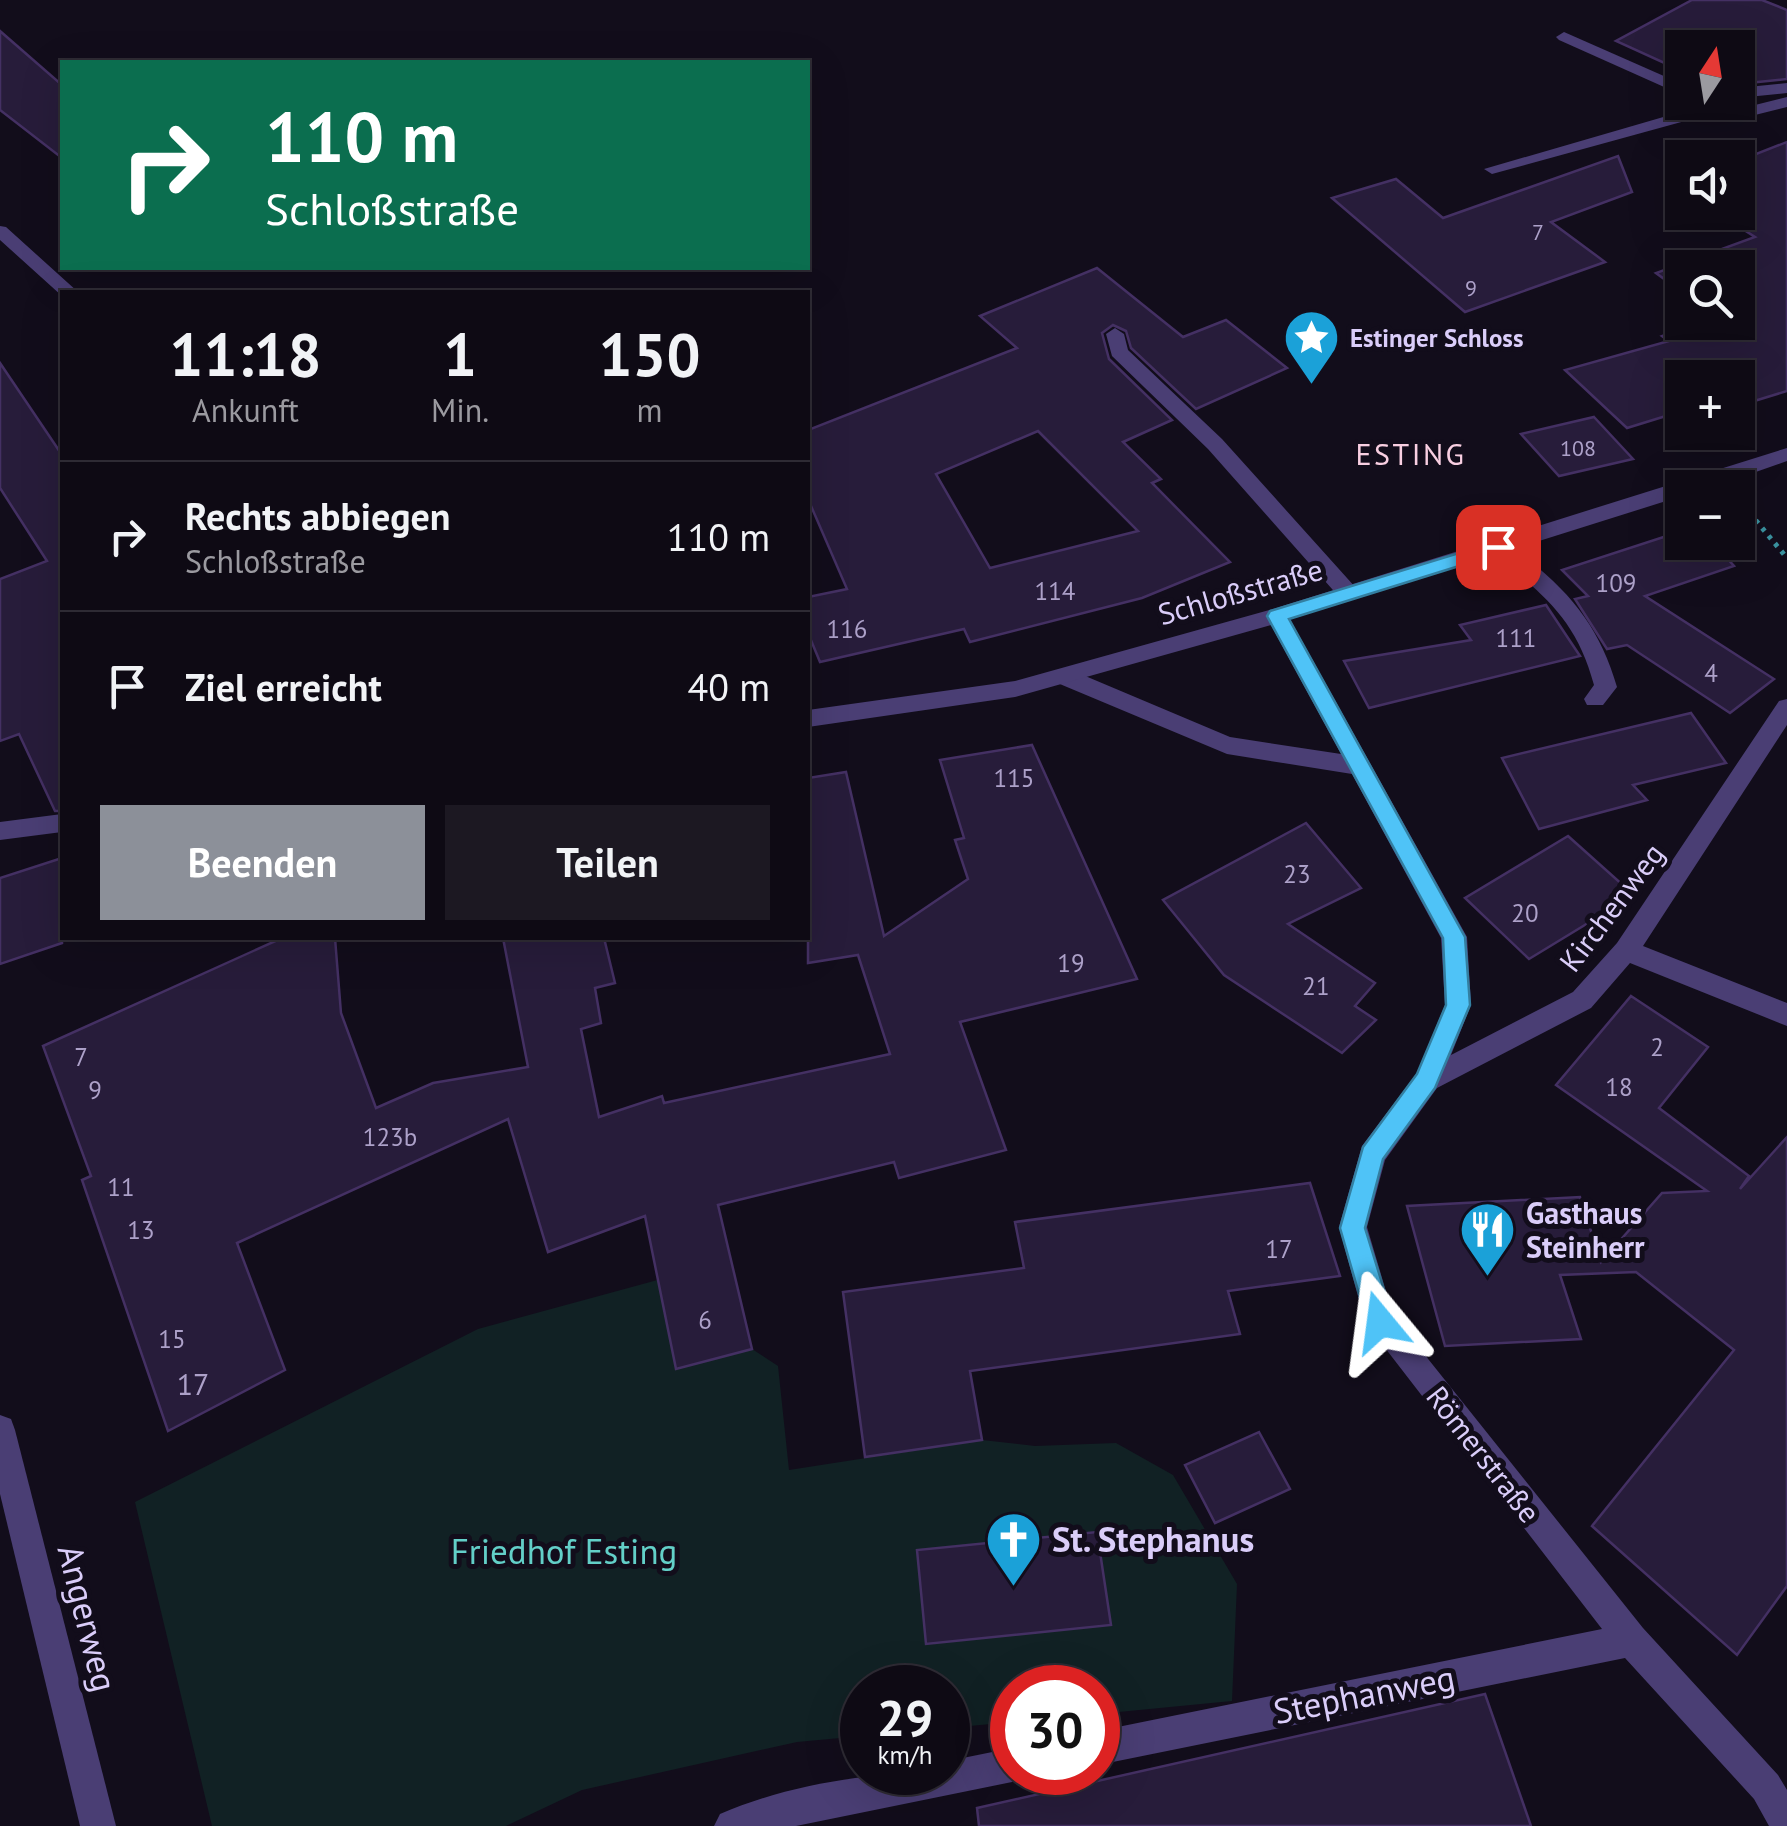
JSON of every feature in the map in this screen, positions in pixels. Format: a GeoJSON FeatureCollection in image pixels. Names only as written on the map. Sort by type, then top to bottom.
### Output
{"type":"FeatureCollection","features":[{"type":"Feature","properties":{"kind":"street"},"geometry":{"type":"LineString","coordinates":[[1564,37],[1665,82]]}},
{"type":"Feature","properties":{"kind":"street"},"geometry":{"type":"LineString","coordinates":[[1755,91],[1787,88]]}},
{"type":"Feature","properties":{"kind":"street"},"geometry":{"type":"LineString","coordinates":[[1755,110],[1787,102]]}},
{"type":"Feature","properties":{"kind":"street"},"geometry":{"type":"LineString","coordinates":[[1492,169],[1670,120]]}},
{"type":"Feature","properties":{"kind":"street"},"geometry":{"type":"LineString","coordinates":[[0,231],[67,290]]}},
{"type":"Feature","properties":{"kind":"street"},"geometry":{"type":"LineString","coordinates":[[1115,334],[1118,352],[1204,433],[1348,594]]}},
{"type":"Feature","properties":{"kind":"street","name":"Schloßstraße"},"geometry":{"type":"LineString","coordinates":[[1739,470],[1787,454]]}},
{"type":"Feature","properties":{"kind":"street","name":"Schloßstraße"},"geometry":{"type":"LineString","coordinates":[[810,719],[1015,689],[1277,616],[1665,494]]}},
{"type":"Feature","properties":{"kind":"street"},"geometry":{"type":"LineString","coordinates":[[1498,547],[1570,606],[1596,645],[1606,687],[1596,699]]}},
{"type":"Feature","properties":{"kind":"street","name":"Römerstraße"},"geometry":{"type":"LineString","coordinates":[[1277,616],[1454,937],[1458,1005],[1427,1080],[1372,1155],[1352,1228],[1380,1322],[1631,1640],[1766,1787],[1787,1824]]}},
{"type":"Feature","properties":{"kind":"street"},"geometry":{"type":"LineString","coordinates":[[1063,676],[1227,745],[1360,766]]}},
{"type":"Feature","properties":{"kind":"street","name":"Kirchenweg"},"geometry":{"type":"LineString","coordinates":[[1427,1080],[1582,1000],[1626,950],[1787,707]]}},
{"type":"Feature","properties":{"kind":"street"},"geometry":{"type":"LineString","coordinates":[[0,830],[60,822]]}},
{"type":"Feature","properties":{"kind":"street"},"geometry":{"type":"LineString","coordinates":[[1626,950],[1787,1015]]}},
{"type":"Feature","properties":{"kind":"street","name":"Angerweg"},"geometry":{"type":"LineString","coordinates":[[0,1430],[98,1826]]}},
{"type":"Feature","properties":{"kind":"street","name":"Stephanweg"},"geometry":{"type":"LineString","coordinates":[[1120,1744],[1631,1640]]}},
{"type":"Feature","properties":{"kind":"street"},"geometry":{"type":"LineString","coordinates":[[732,1826],[760,1816],[990,1769]]}},
{"type":"Feature","properties":{"kind":"path"},"geometry":{"type":"LineString","coordinates":[[1755,519],[1787,558]]}},
{"type":"Feature","properties":{"kind":"green space","name":"Friedhof Esting"},"geometry":{"type":"Polygon","coordinates":[[[731,1260],[752,1349],[778,1366],[789,1470],[982,1440],[1035,1446],[1116,1443],[1173,1475],[1237,1584],[1232,1701],[1120,1712],[1120,1665],[990,1665],[990,1724],[970,1726],[970,1665],[840,1665],[840,1738],[797,1742],[582,1790],[506,1826],[212,1826],[135,1502],[478,1329],[731,1260]]]}},
{"type":"Feature","properties":{"kind":"building"},"geometry":{"type":"Polygon","coordinates":[[[1692,0],[1762,0],[1787,10],[1787,79],[1755,82],[1755,30],[1665,30],[1665,63],[1616,41],[1692,0]]]}},
{"type":"Feature","properties":{"kind":"building"},"geometry":{"type":"Polygon","coordinates":[[[0,31],[60,83],[60,156],[0,110],[0,31]]]}},
{"type":"Feature","properties":{"kind":"building"},"geometry":{"type":"Polygon","coordinates":[[[1787,142],[1787,391],[1755,401],[1755,360],[1665,360],[1665,416],[1627,428],[1565,370],[1668,340],[1755,340],[1755,250],[1719,250],[1755,237],[1744,230],[1755,230],[1755,154],[1787,142]]]}},
{"type":"Feature","properties":{"kind":"building"},"geometry":{"type":"Polygon","coordinates":[[[1618,156],[1632,192],[1551,222],[1605,262],[1465,312],[1332,198],[1396,179],[1443,218],[1618,156]]]}},
{"type":"Feature","properties":{"kind":"building"},"geometry":{"type":"Polygon","coordinates":[[[1097,268],[1183,337],[1226,320],[1287,368],[1196,409],[1131,348],[1126,331],[1113,325],[1102,333],[1109,359],[1172,420],[1123,442],[1161,479],[1152,483],[1230,562],[1142,598],[970,642],[964,629],[820,662],[810,638],[810,597],[847,589],[810,504],[810,429],[1017,348],[980,316],[1097,268]],[[1038,431],[936,474],[990,568],[1138,531],[1038,431]]]}},
{"type":"Feature","properties":{"kind":"building"},"geometry":{"type":"Polygon","coordinates":[[[0,363],[60,452],[60,811],[55,811],[19,734],[0,741],[0,579],[47,561],[0,488],[0,363]]]}},
{"type":"Feature","properties":{"kind":"building"},"geometry":{"type":"Polygon","coordinates":[[[1594,417],[1633,459],[1559,476],[1521,434],[1594,417]]]}},
{"type":"Feature","properties":{"kind":"building"},"geometry":{"type":"Polygon","coordinates":[[[1665,537],[1665,560],[1728,560],[1734,566],[1645,596],[1774,679],[1730,713],[1627,645],[1607,649],[1575,599],[1588,596],[1562,570],[1665,537]]]}},
{"type":"Feature","properties":{"kind":"building"},"geometry":{"type":"Polygon","coordinates":[[[1546,605],[1580,656],[1369,708],[1344,661],[1471,640],[1460,625],[1546,605]]]}},
{"type":"Feature","properties":{"kind":"building"},"geometry":{"type":"Polygon","coordinates":[[[1691,713],[1726,763],[1633,785],[1647,800],[1539,829],[1502,758],[1691,713]]]}},
{"type":"Feature","properties":{"kind":"building"},"geometry":{"type":"Polygon","coordinates":[[[1032,745],[1137,979],[960,1022],[1006,1150],[899,1178],[894,1162],[718,1205],[752,1349],[676,1369],[645,1216],[548,1252],[508,1119],[237,1243],[285,1370],[168,1431],[82,1180],[91,1176],[43,1046],[278,940],[335,940],[341,1013],[376,1108],[433,1083],[528,1067],[503,940],[604,940],[615,983],[595,988],[601,1023],[581,1029],[599,1117],[662,1096],[664,1103],[890,1054],[858,955],[808,963],[810,778],[846,772],[884,936],[968,879],[955,840],[964,838],[940,760],[1032,745]]]}},
{"type":"Feature","properties":{"kind":"building"},"geometry":{"type":"Polygon","coordinates":[[[1306,823],[1361,888],[1288,924],[1375,983],[1355,1006],[1376,1020],[1342,1053],[1224,975],[1163,900],[1306,823]]]}},
{"type":"Feature","properties":{"kind":"building"},"geometry":{"type":"Polygon","coordinates":[[[1568,836],[1634,895],[1529,959],[1465,898],[1568,836]]]}},
{"type":"Feature","properties":{"kind":"building"},"geometry":{"type":"Polygon","coordinates":[[[60,859],[62,943],[0,964],[0,878],[60,859]]]}},
{"type":"Feature","properties":{"kind":"building"},"geometry":{"type":"Polygon","coordinates":[[[1631,996],[1708,1047],[1659,1108],[1749,1176],[1740,1189],[1787,1137],[1787,1586],[1737,1655],[1592,1526],[1734,1350],[1636,1272],[1560,1275],[1581,1339],[1445,1346],[1407,1206],[1580,1197],[1601,1262],[1662,1193],[1707,1191],[1556,1085],[1631,996]]]}},
{"type":"Feature","properties":{"kind":"building"},"geometry":{"type":"Polygon","coordinates":[[[1310,1183],[1340,1276],[1228,1291],[1240,1334],[970,1371],[982,1440],[865,1457],[843,1292],[1024,1268],[1015,1222],[1310,1183]]]}},
{"type":"Feature","properties":{"kind":"building"},"geometry":{"type":"Polygon","coordinates":[[[1259,1432],[1290,1489],[1215,1523],[1185,1465],[1259,1432]]]}},
{"type":"Feature","properties":{"kind":"building","name":"St. Stephanus"},"geometry":{"type":"Polygon","coordinates":[[[1097,1532],[1111,1625],[926,1644],[917,1550],[1097,1532]]]}},
{"type":"Feature","properties":{"kind":"building"},"geometry":{"type":"Polygon","coordinates":[[[1485,1694],[1531,1826],[979,1826],[977,1808],[1035,1795],[1120,1795],[1120,1776],[1485,1694]]]}},
{"type":"Feature","properties":{"kind":"place","name":"Estinger Schloss"},"geometry":{"type":"Point","coordinates":[1311,387]}},
{"type":"Feature","properties":{"kind":"place","name":"Gasthaus Steinherr"},"geometry":{"type":"Point","coordinates":[1487,1278]}},
{"type":"Feature","properties":{"kind":"place","name":"St. Stephanus"},"geometry":{"type":"Point","coordinates":[1013,1588]}},
{"type":"Feature","properties":{"kind":"district","name":"ESTING"},"geometry":{"type":"Point","coordinates":[1411,453]}},
{"type":"Feature","properties":{"kind":"route"},"geometry":{"type":"LineString","coordinates":[[1380,1322],[1352,1228],[1372,1155],[1427,1080],[1458,1005],[1454,937],[1277,616],[1498,547]]}}]}
